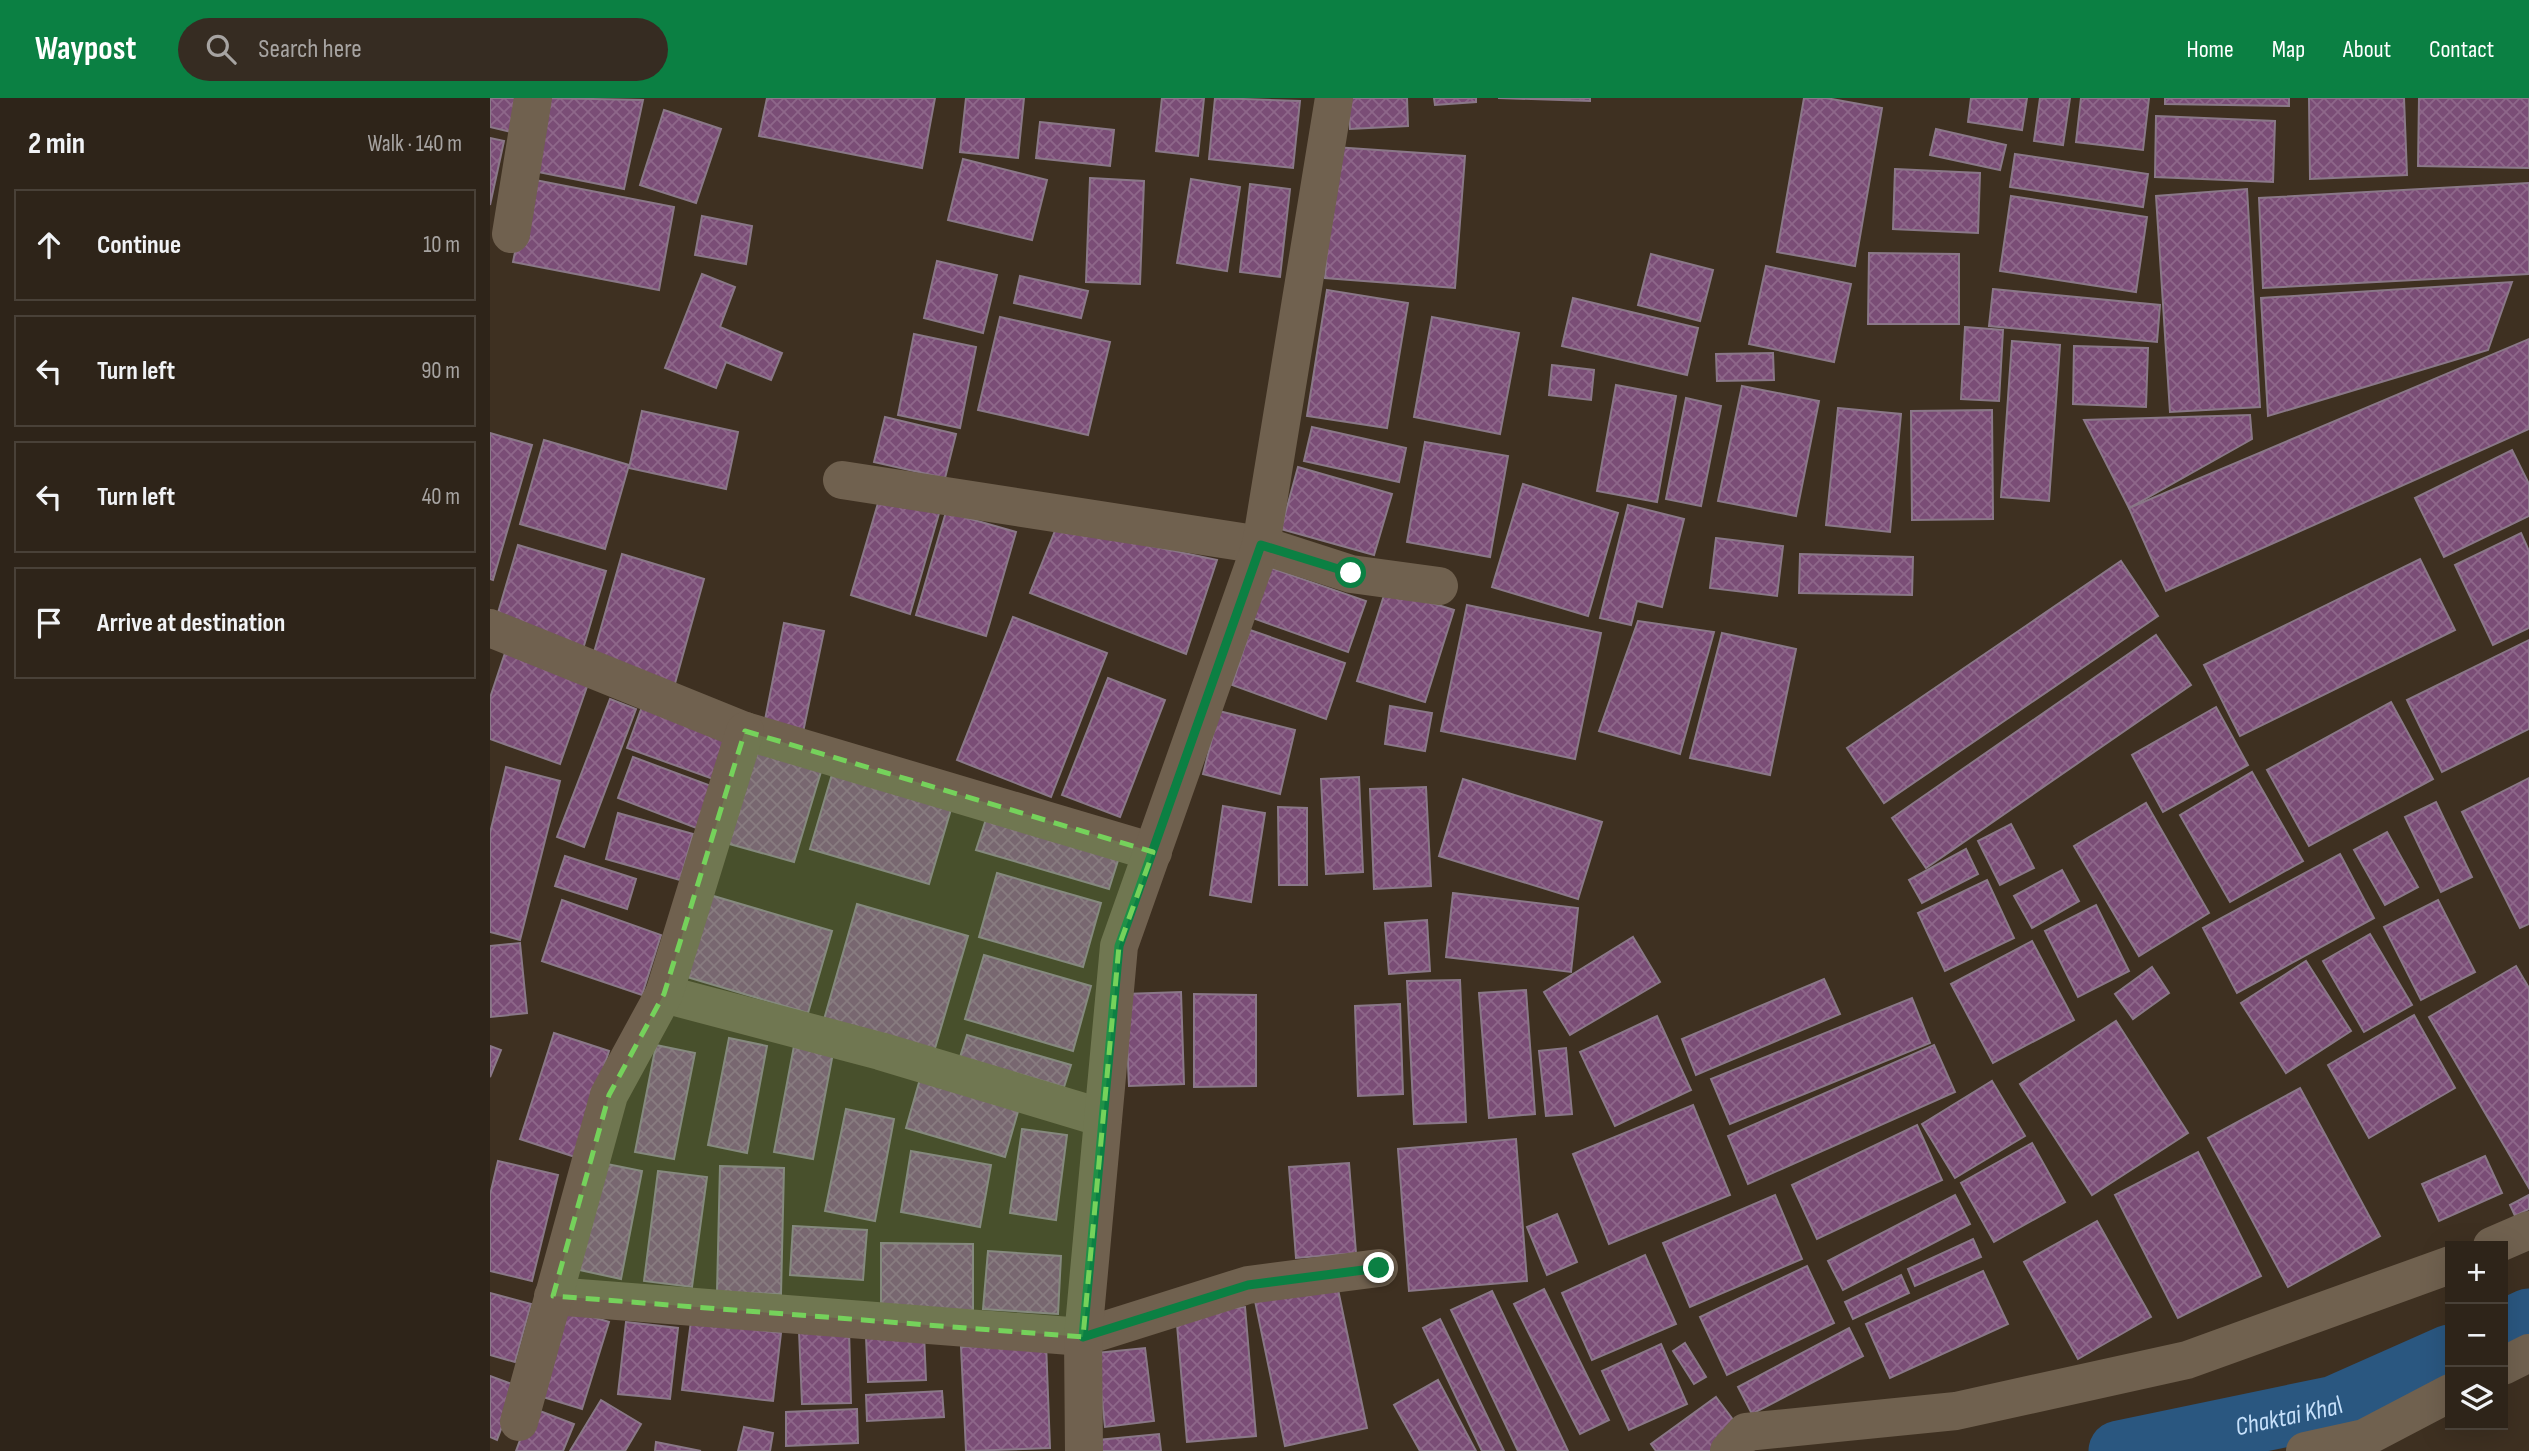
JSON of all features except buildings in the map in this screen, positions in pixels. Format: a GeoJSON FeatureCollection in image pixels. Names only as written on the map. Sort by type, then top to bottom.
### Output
{"type":"FeatureCollection","features":[{"type":"Feature","properties":{"kind":"street"},"geometry":{"type":"LineString","coordinates":[[511,234],[533,98]]}},
{"type":"Feature","properties":{"kind":"street"},"geometry":{"type":"LineString","coordinates":[[1084,1451],[1083,1337],[1119,946],[1261,545],[1334,98]]}},
{"type":"Feature","properties":{"kind":"street"},"geometry":{"type":"LineString","coordinates":[[842,480],[1261,545],[1351,573],[1439,586]]}},
{"type":"Feature","properties":{"kind":"street"},"geometry":{"type":"LineString","coordinates":[[490,628],[745,731],[1153,852]]}},
{"type":"Feature","properties":{"kind":"street"},"geometry":{"type":"LineString","coordinates":[[519,1422],[609,1095],[664,993],[745,731]]}},
{"type":"Feature","properties":{"kind":"street"},"geometry":{"type":"LineString","coordinates":[[664,993],[880,1051],[1103,1118]]}},
{"type":"Feature","properties":{"kind":"street"},"geometry":{"type":"LineString","coordinates":[[2504,1241],[2529,1230]]}},
{"type":"Feature","properties":{"kind":"street"},"geometry":{"type":"LineString","coordinates":[[1729,1451],[1746,1432],[1956,1411],[2187,1360],[2445,1267]]}},
{"type":"Feature","properties":{"kind":"street"},"geometry":{"type":"LineString","coordinates":[[553,1296],[1083,1337],[1248,1285],[1379,1268]]}},
{"type":"Feature","properties":{"kind":"street"},"geometry":{"type":"LineString","coordinates":[[2508,1364],[2529,1353]]}},
{"type":"Feature","properties":{"kind":"street"},"geometry":{"type":"LineString","coordinates":[[2305,1451],[2364,1438],[2445,1396]]}},
{"type":"Feature","properties":{"kind":"highlighted area"},"geometry":{"type":"Polygon","coordinates":[[[745,731],[1153,852],[1119,946],[1083,1337],[553,1296],[609,1095],[664,994],[745,731]]]}},
{"type":"Feature","properties":{"kind":"waterway","name":"Chaktai Khal"},"geometry":{"type":"LineString","coordinates":[[2508,1329],[2529,1319]]}},
{"type":"Feature","properties":{"kind":"waterway","name":"Chaktai Khal"},"geometry":{"type":"LineString","coordinates":[[2119,1451],[2335,1406],[2445,1357]]}},
{"type":"Feature","properties":{"kind":"route"},"geometry":{"type":"LineString","coordinates":[[1351,573],[1261,545],[1119,946],[1083,1337],[1248,1285],[1379,1268]]}}]}
